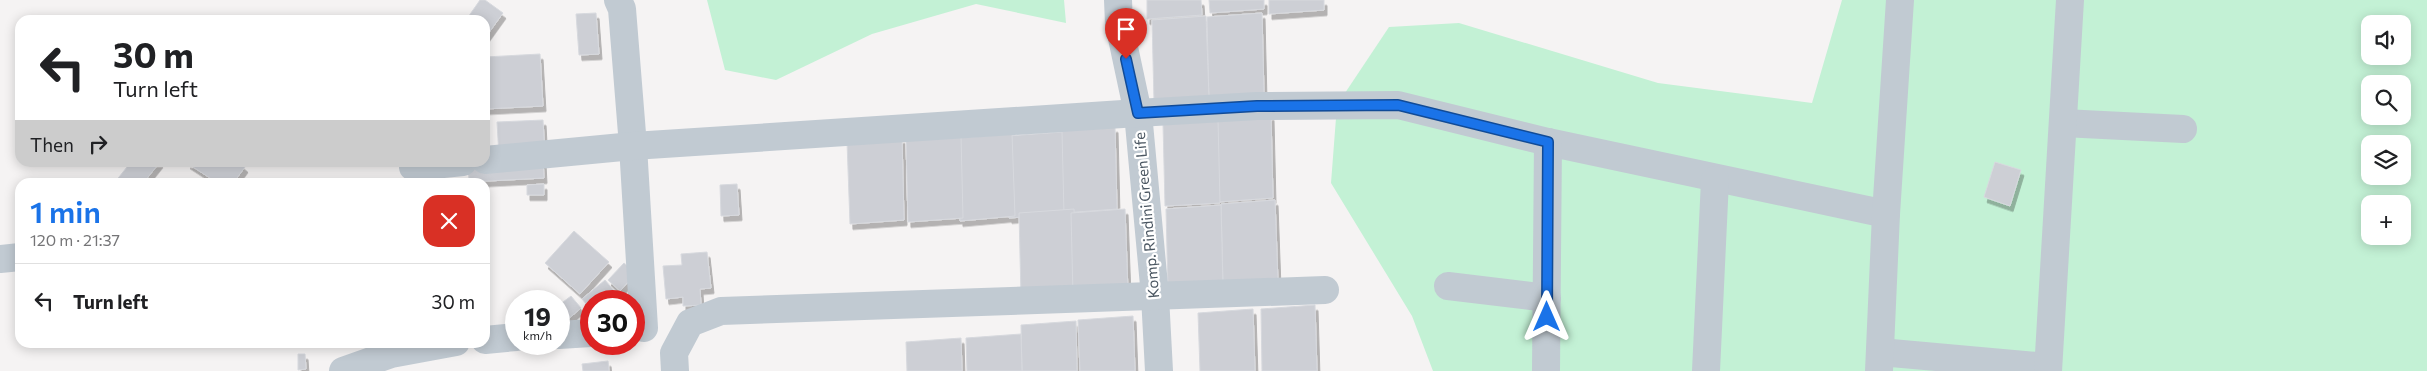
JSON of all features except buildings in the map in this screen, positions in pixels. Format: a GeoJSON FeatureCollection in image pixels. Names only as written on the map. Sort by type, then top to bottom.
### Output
{"type":"FeatureCollection","features":[{"type":"Feature","properties":{"kind":"street"},"geometry":{"type":"LineString","coordinates":[[618,0],[622,9],[633,146],[638,290]]}},
{"type":"Feature","properties":{"kind":"street","name":"Komp. Rindini Green Life"},"geometry":{"type":"LineString","coordinates":[[1118,0],[1119,24],[1138,113],[1155,296],[1159,371]]}},
{"type":"Feature","properties":{"kind":"street"},"geometry":{"type":"LineString","coordinates":[[1900,0],[1886,214],[1879,362],[2048,369],[2070,0]]}},
{"type":"Feature","properties":{"kind":"street"},"geometry":{"type":"LineString","coordinates":[[490,160],[633,146],[1138,113],[1257,106],[1398,105],[1715,180],[1886,214]]}},
{"type":"Feature","properties":{"kind":"street"},"geometry":{"type":"LineString","coordinates":[[2063,123],[2183,129]]}},
{"type":"Feature","properties":{"kind":"street"},"geometry":{"type":"LineString","coordinates":[[1546,371],[1548,142]]}},
{"type":"Feature","properties":{"kind":"street"},"geometry":{"type":"LineString","coordinates":[[1706,371],[1715,180]]}},
{"type":"Feature","properties":{"kind":"street"},"geometry":{"type":"LineString","coordinates":[[0,259],[15,258]]}},
{"type":"Feature","properties":{"kind":"street"},"geometry":{"type":"LineString","coordinates":[[1448,286],[1547,298]]}},
{"type":"Feature","properties":{"kind":"street"},"geometry":{"type":"LineString","coordinates":[[645,327],[690,323],[721,311],[1325,290]]}},
{"type":"Feature","properties":{"kind":"street"},"geometry":{"type":"LineString","coordinates":[[675,371],[674,353],[690,323]]}},
{"type":"Feature","properties":{"kind":"street"},"geometry":{"type":"LineString","coordinates":[[490,340],[505,339]]}},
{"type":"Feature","properties":{"kind":"street"},"geometry":{"type":"LineString","coordinates":[[343,371],[391,354],[424,348]]}},
{"type":"Feature","properties":{"kind":"green space"},"geometry":{"type":"Polygon","coordinates":[[[707,0],[1064,0],[1066,23],[976,4],[872,34],[776,80],[725,70],[707,0]]]}},
{"type":"Feature","properties":{"kind":"green space"},"geometry":{"type":"Polygon","coordinates":[[[1842,0],[2427,0],[2427,371],[1433,371],[1412,316],[1331,183],[1337,105],[1389,27],[1459,23],[1658,83],[1812,103],[1842,0]]]}},
{"type":"Feature","properties":{"kind":"route"},"geometry":{"type":"LineString","coordinates":[[1126,59],[1138,113],[1257,106],[1398,105],[1548,142],[1547,317]]}}]}
